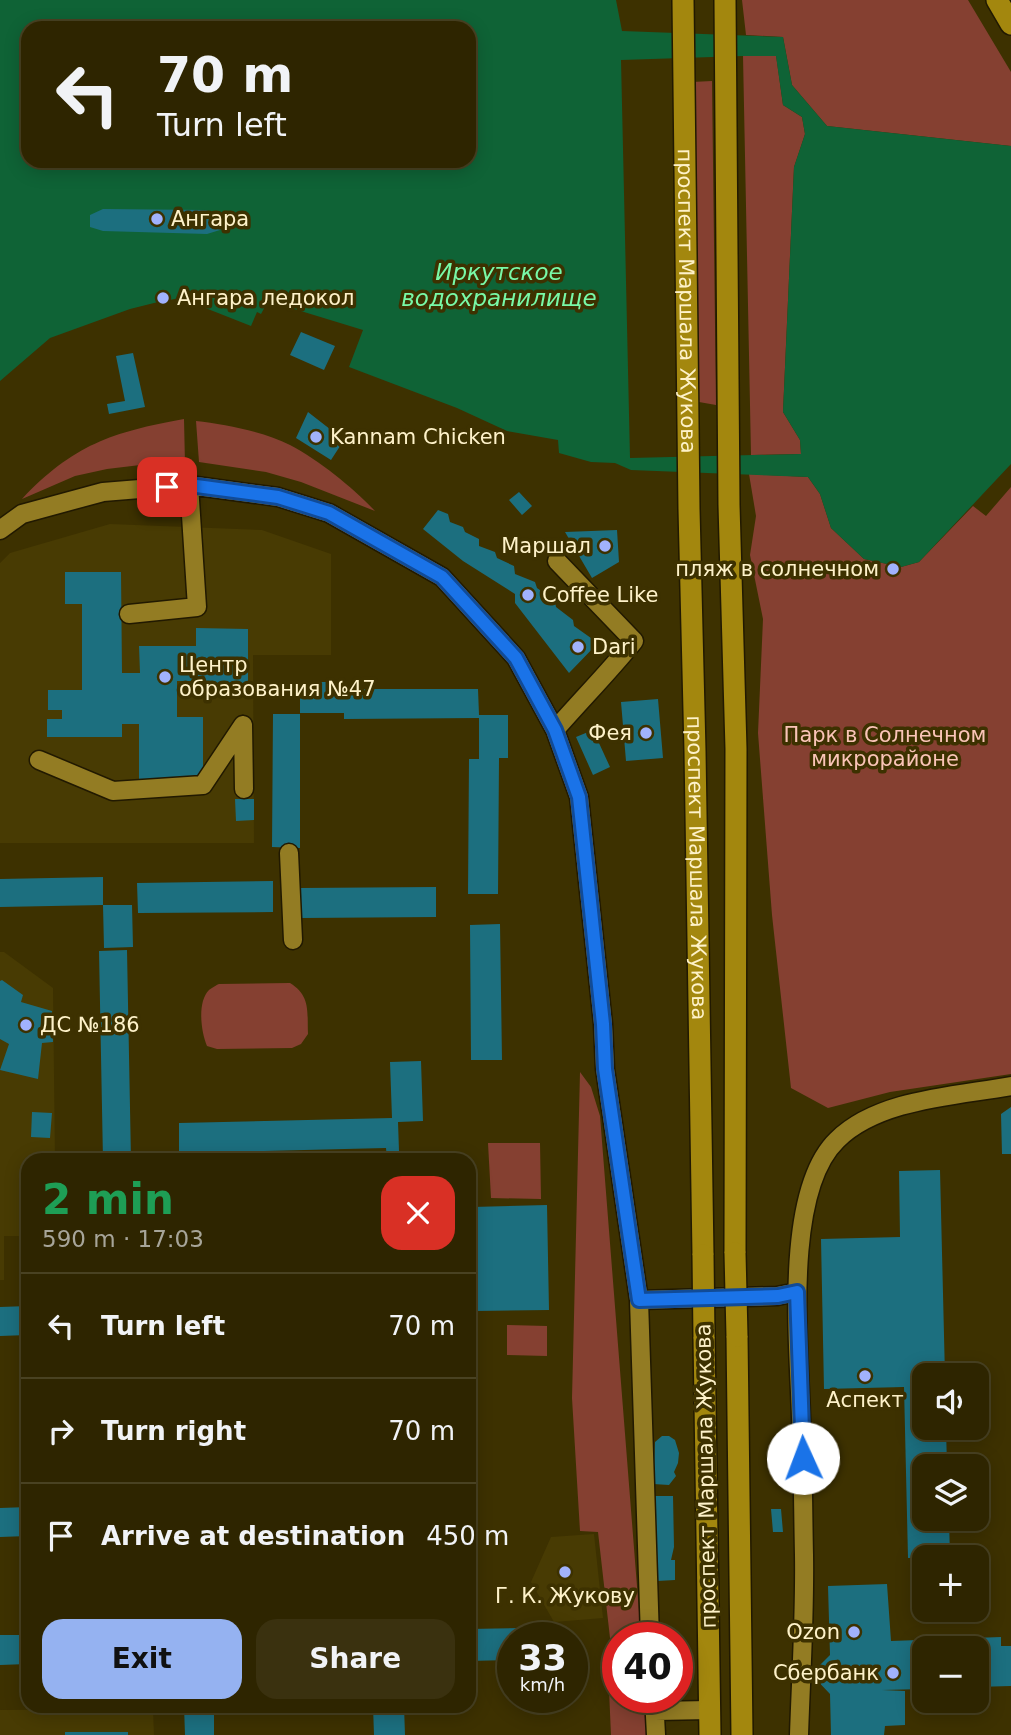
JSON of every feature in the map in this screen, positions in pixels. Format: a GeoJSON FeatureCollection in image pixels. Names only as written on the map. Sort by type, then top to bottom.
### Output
{"type":"FeatureCollection","features":[{"type":"Feature","properties":{"kind":"main road"},"geometry":{"type":"LineString","coordinates":[[998,2],[1011,24]]}},
{"type":"Feature","properties":{"kind":"main road","name":"проспект Маршала Жукова"},"geometry":{"type":"LineString","coordinates":[[683,6],[710,1735]]}},
{"type":"Feature","properties":{"kind":"main road","name":"проспект Маршала Жукова"},"geometry":{"type":"LineString","coordinates":[[725,7],[729,505],[736,749],[735,1253],[742,1735]]}},
{"type":"Feature","properties":{"kind":"street"},"geometry":{"type":"LineString","coordinates":[[0,530],[22,514],[103,492],[189,485],[278,497],[329,513],[442,577],[516,658],[555,730],[579,797],[603,1024],[605,1069],[639,1300],[649,1622]]}},
{"type":"Feature","properties":{"kind":"street"},"geometry":{"type":"LineString","coordinates":[[129,614],[197,607],[189,485]]}},
{"type":"Feature","properties":{"kind":"street"},"geometry":{"type":"LineString","coordinates":[[555,730],[634,641],[557,561]]}},
{"type":"Feature","properties":{"kind":"street"},"geometry":{"type":"LineString","coordinates":[[39,760],[113,791],[203,785],[243,724],[244,789]]}},
{"type":"Feature","properties":{"kind":"street"},"geometry":{"type":"LineString","coordinates":[[289,853],[293,940]]}},
{"type":"Feature","properties":{"kind":"street"},"geometry":{"type":"LineString","coordinates":[[799,1735],[804,1555],[797,1292],[808,1195],[823,1157],[835,1141],[868,1118],[897,1106],[1011,1086]]}},
{"type":"Feature","properties":{"kind":"street"},"geometry":{"type":"LineString","coordinates":[[639,1300],[778,1296],[797,1292]]}},
{"type":"Feature","properties":{"kind":"street"},"geometry":{"type":"LineString","coordinates":[[693,1708],[709,1710]]}},
{"type":"Feature","properties":{"kind":"street"},"geometry":{"type":"LineString","coordinates":[[655,1713],[656,1735]]}},
{"type":"Feature","properties":{"kind":"shaded area"},"geometry":{"type":"Polygon","coordinates":[[[110,524],[262,530],[331,554],[331,655],[253,655],[254,843],[0,843],[0,563],[10,553],[110,524]]]}},
{"type":"Feature","properties":{"kind":"shaded area"},"geometry":{"type":"Polygon","coordinates":[[[0,952],[4,952],[53,988],[55,1153],[21,1153],[21,1236],[4,1236],[4,1280],[0,1280],[0,952]]]}},
{"type":"Feature","properties":{"kind":"shaded area"},"geometry":{"type":"Polygon","coordinates":[[[594,1534],[603,1618],[554,1622],[531,1582],[551,1537],[594,1534]]]}},
{"type":"Feature","properties":{"kind":"shaded area"},"geometry":{"type":"Polygon","coordinates":[[[0,1710],[21,1710],[21,1713],[153,1713],[154,1735],[0,1735],[0,1710]]]}},
{"type":"Feature","properties":{"kind":"green space"},"geometry":{"type":"Polygon","coordinates":[[[742,0],[968,0],[1011,72],[1011,146],[827,126],[792,85],[783,37],[746,35],[742,0]]]}},
{"type":"Feature","properties":{"kind":"green space"},"geometry":{"type":"Polygon","coordinates":[[[776,55],[783,105],[802,117],[805,134],[794,167],[783,412],[800,440],[801,454],[751,455],[743,56],[776,55]]]}},
{"type":"Feature","properties":{"kind":"green space"},"geometry":{"type":"Polygon","coordinates":[[[712,81],[716,405],[699,402],[692,82],[712,81]]]}},
{"type":"Feature","properties":{"kind":"green space"},"geometry":{"type":"Polygon","coordinates":[[[184,419],[185,464],[157,463],[107,469],[75,476],[22,499],[59,466],[95,444],[135,429],[184,419]]]}},
{"type":"Feature","properties":{"kind":"green space"},"geometry":{"type":"Polygon","coordinates":[[[196,421],[244,429],[290,445],[335,475],[375,511],[301,482],[266,472],[199,462],[196,421]]]}},
{"type":"Feature","properties":{"kind":"green space","name":"Парк в Солнечном микрорайоне"},"geometry":{"type":"Polygon","coordinates":[[[749,474],[808,477],[820,494],[831,528],[864,559],[901,567],[919,562],[973,506],[986,516],[1011,487],[1011,1074],[890,1092],[828,1108],[791,1088],[772,915],[758,733],[763,619],[750,555],[756,516],[749,474]]]}},
{"type":"Feature","properties":{"kind":"green space"},"geometry":{"type":"Polygon","coordinates":[[[290,983],[305,999],[308,1034],[301,1044],[292,1048],[217,1049],[207,1046],[203,1033],[202,1009],[205,995],[210,989],[219,984],[290,983]]]}},
{"type":"Feature","properties":{"kind":"green space"},"geometry":{"type":"Polygon","coordinates":[[[580,1072],[591,1087],[600,1116],[640,1622],[608,1622],[598,1532],[580,1531],[572,1398],[580,1072]]]}},
{"type":"Feature","properties":{"kind":"green space"},"geometry":{"type":"Polygon","coordinates":[[[488,1143],[540,1143],[541,1199],[491,1198],[488,1143]]]}},
{"type":"Feature","properties":{"kind":"green space"},"geometry":{"type":"Polygon","coordinates":[[[507,1325],[547,1326],[547,1356],[507,1355],[507,1325]]]}},
{"type":"Feature","properties":{"kind":"green space"},"geometry":{"type":"Polygon","coordinates":[[[610,1713],[648,1713],[649,1735],[611,1735],[610,1713]]]}},
{"type":"Feature","properties":{"kind":"water","name":"Иркутское водохранилище"},"geometry":{"type":"Polygon","coordinates":[[[0,0],[616,0],[622,31],[783,37],[792,85],[827,126],[1011,146],[1011,464],[919,562],[901,567],[864,559],[831,528],[820,494],[808,477],[631,470],[615,463],[591,462],[559,453],[558,440],[507,431],[457,408],[349,367],[363,330],[268,301],[261,314],[257,312],[251,326],[180,298],[130,309],[50,338],[0,381],[0,0]],[[776,56],[621,60],[630,458],[801,454],[800,440],[783,412],[794,167],[805,134],[802,117],[783,105],[776,56]]]}},
{"type":"Feature","properties":{"kind":"building","name":"Ангара"},"geometry":{"type":"Polygon","coordinates":[[[103,209],[206,210],[230,222],[220,230],[207,234],[103,231],[90,227],[90,215],[103,209]]]}},
{"type":"Feature","properties":{"kind":"building"},"geometry":{"type":"Polygon","coordinates":[[[301,332],[335,346],[324,370],[290,355],[301,332]]]}},
{"type":"Feature","properties":{"kind":"building"},"geometry":{"type":"Polygon","coordinates":[[[133,353],[145,407],[109,414],[107,404],[125,401],[116,356],[133,353]]]}},
{"type":"Feature","properties":{"kind":"building"},"geometry":{"type":"Polygon","coordinates":[[[308,412],[344,440],[331,460],[296,438],[308,412]]]}},
{"type":"Feature","properties":{"kind":"building"},"geometry":{"type":"Polygon","coordinates":[[[519,492],[532,506],[522,515],[509,500],[519,492]]]}},
{"type":"Feature","properties":{"kind":"building"},"geometry":{"type":"Polygon","coordinates":[[[438,510],[448,514],[450,522],[463,527],[465,532],[479,539],[479,546],[495,552],[497,558],[514,566],[515,574],[535,582],[537,588],[555,601],[556,607],[573,620],[574,626],[598,643],[569,673],[515,603],[515,594],[463,561],[423,529],[438,510]]]}},
{"type":"Feature","properties":{"kind":"building"},"geometry":{"type":"Polygon","coordinates":[[[617,530],[619,562],[592,578],[565,532],[617,530]]]}},
{"type":"Feature","properties":{"kind":"building","name":"Центр образования №47"},"geometry":{"type":"Polygon","coordinates":[[[65,572],[121,572],[122,673],[140,673],[139,646],[196,646],[196,628],[248,629],[248,692],[196,692],[196,681],[177,681],[177,717],[203,717],[203,785],[139,785],[139,724],[122,724],[122,737],[47,737],[47,719],[62,719],[62,710],[48,710],[48,690],[82,690],[82,604],[65,604],[65,572]]]}},
{"type":"Feature","properties":{"kind":"building"},"geometry":{"type":"Polygon","coordinates":[[[300,682],[344,682],[344,689],[478,689],[479,715],[508,715],[508,758],[499,758],[498,894],[468,894],[469,759],[479,759],[479,718],[344,719],[344,713],[300,713],[300,682]]]}},
{"type":"Feature","properties":{"kind":"building"},"geometry":{"type":"Polygon","coordinates":[[[658,699],[663,758],[626,761],[621,702],[658,699]]]}},
{"type":"Feature","properties":{"kind":"building"},"geometry":{"type":"Polygon","coordinates":[[[273,714],[300,714],[300,848],[272,847],[273,714]]]}},
{"type":"Feature","properties":{"kind":"building"},"geometry":{"type":"Polygon","coordinates":[[[593,730],[610,767],[593,775],[576,737],[593,730]]]}},
{"type":"Feature","properties":{"kind":"building"},"geometry":{"type":"Polygon","coordinates":[[[235,799],[254,799],[254,820],[236,821],[235,799]]]}},
{"type":"Feature","properties":{"kind":"building"},"geometry":{"type":"Polygon","coordinates":[[[103,877],[103,905],[0,907],[0,879],[103,877]]]}},
{"type":"Feature","properties":{"kind":"building"},"geometry":{"type":"Polygon","coordinates":[[[273,881],[273,912],[138,913],[137,883],[273,881]]]}},
{"type":"Feature","properties":{"kind":"building"},"geometry":{"type":"Polygon","coordinates":[[[436,887],[436,917],[301,918],[300,888],[436,887]]]}},
{"type":"Feature","properties":{"kind":"building"},"geometry":{"type":"Polygon","coordinates":[[[103,905],[132,905],[133,947],[104,948],[103,905]]]}},
{"type":"Feature","properties":{"kind":"building"},"geometry":{"type":"Polygon","coordinates":[[[500,924],[502,1060],[471,1060],[470,925],[500,924]]]}},
{"type":"Feature","properties":{"kind":"building"},"geometry":{"type":"Polygon","coordinates":[[[127,950],[131,1153],[103,1153],[99,951],[127,950]]]}},
{"type":"Feature","properties":{"kind":"building","name":"ДС №186"},"geometry":{"type":"Polygon","coordinates":[[[2,980],[23,995],[21,1002],[52,1011],[53,1042],[42,1043],[38,1079],[0,1070],[9,1044],[0,1039],[2,980]]]}},
{"type":"Feature","properties":{"kind":"building"},"geometry":{"type":"Polygon","coordinates":[[[421,1061],[423,1121],[398,1122],[399,1151],[418,1153],[386,1153],[386,1148],[179,1153],[179,1123],[392,1118],[390,1062],[421,1061]]]}},
{"type":"Feature","properties":{"kind":"building"},"geometry":{"type":"Polygon","coordinates":[[[1011,1107],[1011,1154],[1002,1154],[1001,1114],[1011,1107]]]}},
{"type":"Feature","properties":{"kind":"building"},"geometry":{"type":"Polygon","coordinates":[[[32,1112],[52,1113],[50,1138],[31,1137],[32,1112]]]}},
{"type":"Feature","properties":{"kind":"building"},"geometry":{"type":"Polygon","coordinates":[[[940,1170],[945,1363],[912,1363],[912,1440],[946,1440],[947,1454],[912,1454],[912,1531],[949,1531],[950,1545],[912,1545],[912,1558],[908,1558],[904,1387],[824,1389],[821,1239],[900,1237],[899,1171],[940,1170]]]}},
{"type":"Feature","properties":{"kind":"building"},"geometry":{"type":"Polygon","coordinates":[[[547,1205],[549,1310],[476,1311],[476,1207],[547,1205]]]}},
{"type":"Feature","properties":{"kind":"building"},"geometry":{"type":"Polygon","coordinates":[[[21,1306],[21,1335],[0,1336],[0,1307],[21,1306]]]}},
{"type":"Feature","properties":{"kind":"building"},"geometry":{"type":"Polygon","coordinates":[[[662,1436],[675,1440],[679,1453],[674,1472],[676,1476],[669,1485],[653,1484],[655,1442],[662,1436]]]}},
{"type":"Feature","properties":{"kind":"building"},"geometry":{"type":"Polygon","coordinates":[[[655,1496],[673,1496],[674,1547],[671,1560],[675,1560],[675,1580],[657,1581],[655,1496]]]}},
{"type":"Feature","properties":{"kind":"building"},"geometry":{"type":"Polygon","coordinates":[[[21,1507],[21,1536],[0,1537],[0,1508],[21,1507]]]}},
{"type":"Feature","properties":{"kind":"building"},"geometry":{"type":"Polygon","coordinates":[[[771,1509],[781,1509],[783,1532],[773,1532],[771,1509]]]}},
{"type":"Feature","properties":{"kind":"building"},"geometry":{"type":"Polygon","coordinates":[[[887,1584],[891,1641],[912,1640],[912,1689],[882,1690],[905,1691],[905,1725],[885,1726],[884,1735],[831,1735],[830,1694],[811,1674],[830,1655],[828,1586],[887,1584]]]}},
{"type":"Feature","properties":{"kind":"building"},"geometry":{"type":"Polygon","coordinates":[[[497,1628],[497,1660],[476,1661],[476,1629],[497,1628]]]}},
{"type":"Feature","properties":{"kind":"building"},"geometry":{"type":"Polygon","coordinates":[[[0,1635],[21,1635],[21,1664],[0,1665],[0,1635]]]}},
{"type":"Feature","properties":{"kind":"building"},"geometry":{"type":"Polygon","coordinates":[[[989,1637],[1001,1637],[1001,1646],[1011,1646],[1011,1686],[989,1687],[989,1637]]]}},
{"type":"Feature","properties":{"kind":"building"},"geometry":{"type":"Polygon","coordinates":[[[184,1713],[214,1713],[214,1735],[185,1735],[184,1713]]]}},
{"type":"Feature","properties":{"kind":"building"},"geometry":{"type":"Polygon","coordinates":[[[373,1713],[404,1713],[405,1735],[374,1735],[373,1713]]]}},
{"type":"Feature","properties":{"kind":"building"},"geometry":{"type":"Polygon","coordinates":[[[65,1732],[128,1732],[128,1735],[65,1735],[65,1732]]]}},
{"type":"Feature","properties":{"kind":"place","name":"Ангара"},"geometry":{"type":"Point","coordinates":[157,219]}},
{"type":"Feature","properties":{"kind":"place","name":"Ангара ледокол"},"geometry":{"type":"Point","coordinates":[163,298]}},
{"type":"Feature","properties":{"kind":"place","name":"Kannam Chicken"},"geometry":{"type":"Point","coordinates":[316,437]}},
{"type":"Feature","properties":{"kind":"place","name":"Маршал"},"geometry":{"type":"Point","coordinates":[605,546]}},
{"type":"Feature","properties":{"kind":"place","name":"пляж в солнечном"},"geometry":{"type":"Point","coordinates":[893,569]}},
{"type":"Feature","properties":{"kind":"place","name":"Coffee Like"},"geometry":{"type":"Point","coordinates":[528,595]}},
{"type":"Feature","properties":{"kind":"place","name":"Dari"},"geometry":{"type":"Point","coordinates":[578,647]}},
{"type":"Feature","properties":{"kind":"place","name":"Центр образования №47"},"geometry":{"type":"Point","coordinates":[165,677]}},
{"type":"Feature","properties":{"kind":"place","name":"Фея"},"geometry":{"type":"Point","coordinates":[646,733]}},
{"type":"Feature","properties":{"kind":"place","name":"ДС №186"},"geometry":{"type":"Point","coordinates":[26,1025]}},
{"type":"Feature","properties":{"kind":"place","name":"Аспект"},"geometry":{"type":"Point","coordinates":[865,1376]}},
{"type":"Feature","properties":{"kind":"place","name":"Г. К. Жукову"},"geometry":{"type":"Point","coordinates":[565,1572]}},
{"type":"Feature","properties":{"kind":"place","name":"Ozon"},"geometry":{"type":"Point","coordinates":[854,1632]}},
{"type":"Feature","properties":{"kind":"place","name":"Сбербанк"},"geometry":{"type":"Point","coordinates":[893,1673]}},
{"type":"Feature","properties":{"kind":"route"},"geometry":{"type":"LineString","coordinates":[[167,487],[189,485],[278,497],[329,513],[442,577],[516,658],[560,741],[579,797],[603,1024],[605,1069],[639,1300],[778,1296],[797,1292],[803,1458]]}}]}
